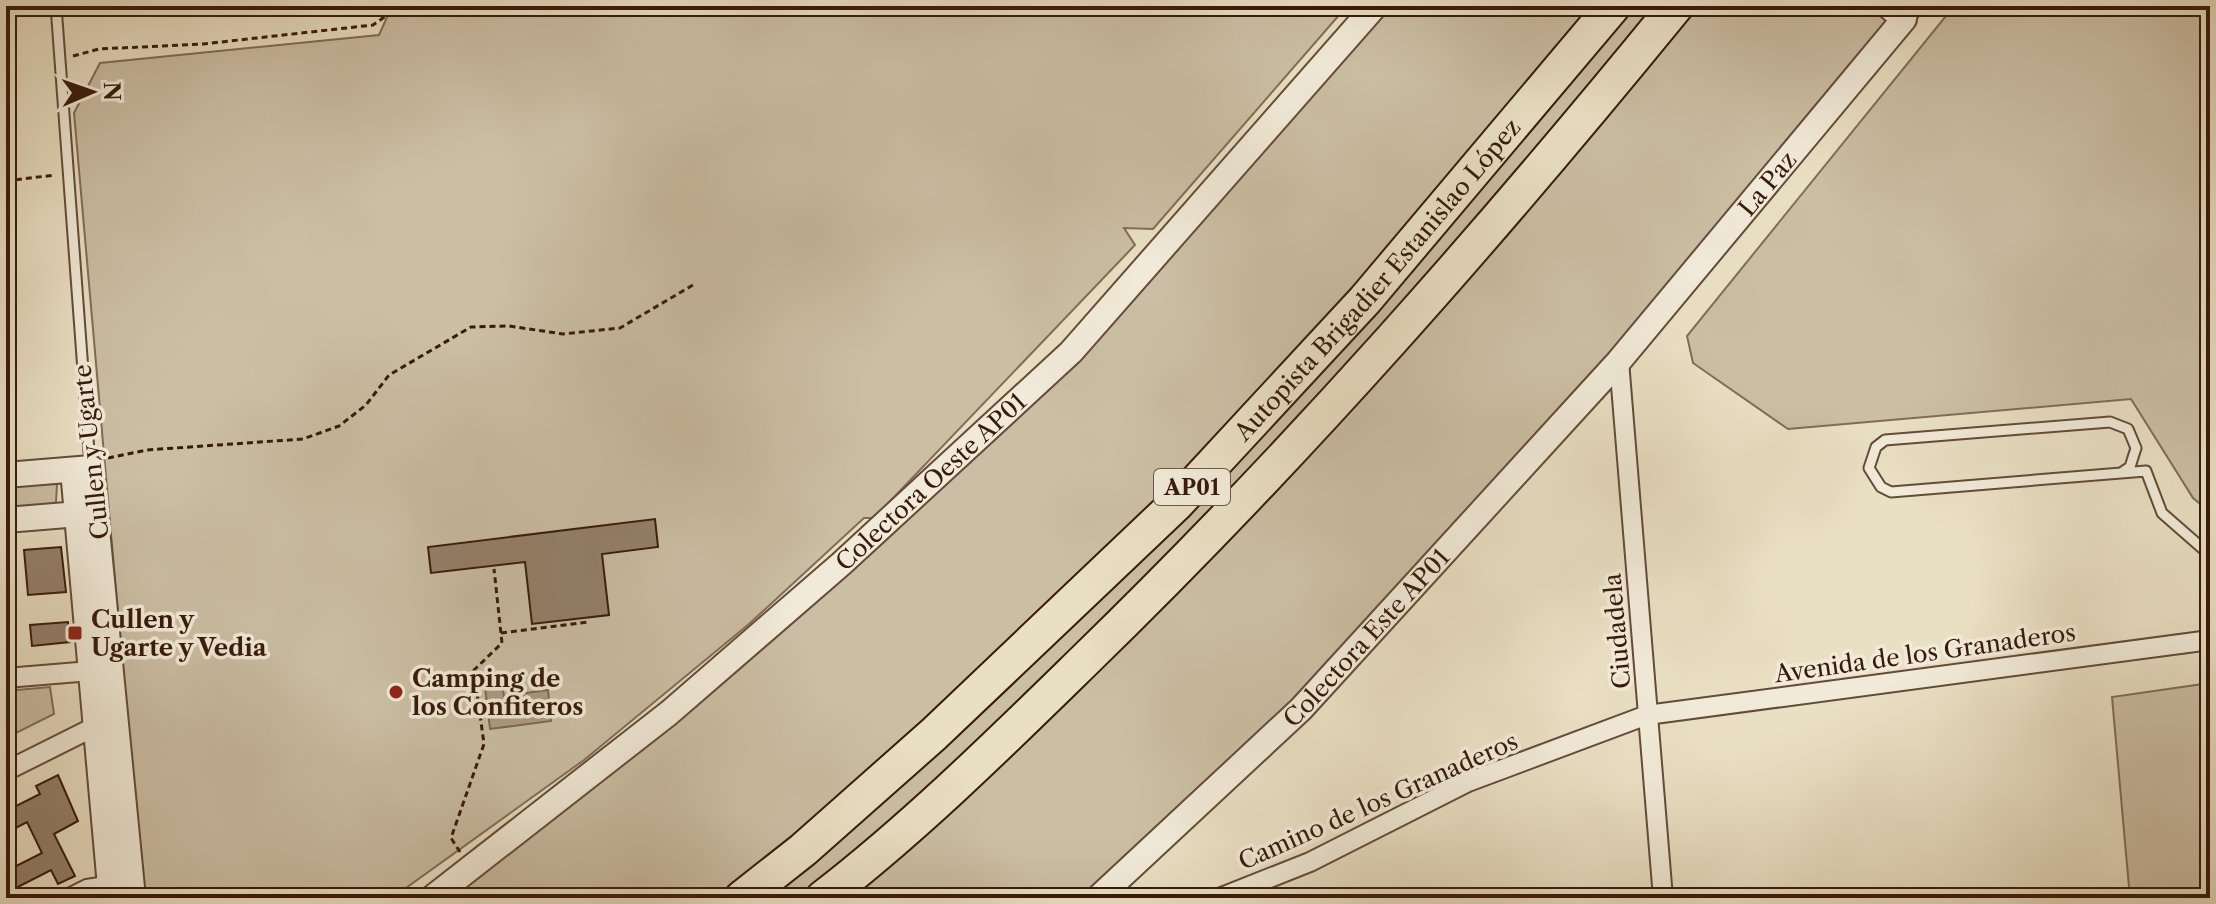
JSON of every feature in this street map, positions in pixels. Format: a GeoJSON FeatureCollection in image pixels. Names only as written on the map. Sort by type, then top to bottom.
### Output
{"type":"FeatureCollection","features":[{"type":"Feature","properties":{"kind":"highway","name":"Autopista Brigadier Estanislao López"},"geometry":{"type":"LineString","coordinates":[[742,898],[803,850],[934,734],[1176,504],[1365,300],[1613,6]]}},
{"type":"Feature","properties":{"kind":"highway","name":"Autopista Brigadier Estanislao López"},"geometry":{"type":"LineString","coordinates":[[823,898],[976,766],[1209,540],[1404,328],[1676,6]]}},
{"type":"Feature","properties":{"kind":"street","name":"Colectora Oeste AP01"},"geometry":{"type":"LineString","coordinates":[[432,898],[669,713],[841,564],[1071,352],[1375,6]]}},
{"type":"Feature","properties":{"kind":"street","name":"La Paz"},"geometry":{"type":"LineString","coordinates":[[1619,361],[1902,10]]}},
{"type":"Feature","properties":{"kind":"street","name":"Ciudadela"},"geometry":{"type":"LineString","coordinates":[[1619,361],[1663,898]]}},
{"type":"Feature","properties":{"kind":"street","name":"Colectora Este AP01"},"geometry":{"type":"LineString","coordinates":[[1098,898],[1301,709],[1619,361]]}},
{"type":"Feature","properties":{"kind":"street"},"geometry":{"type":"LineString","coordinates":[[6,475],[82,469]]}},
{"type":"Feature","properties":{"kind":"street","name":"Cullen y Ugarte"},"geometry":{"type":"LineString","coordinates":[[82,469],[121,891]]}},
{"type":"Feature","properties":{"kind":"street"},"geometry":{"type":"LineString","coordinates":[[6,520],[87,513]]}},
{"type":"Feature","properties":{"kind":"street","name":"Avenida de los Granaderos"},"geometry":{"type":"LineString","coordinates":[[1647,715],[2210,640]]}},
{"type":"Feature","properties":{"kind":"street"},"geometry":{"type":"LineString","coordinates":[[6,678],[101,670]]}},
{"type":"Feature","properties":{"kind":"street","name":"Camino de los Granaderos"},"geometry":{"type":"LineString","coordinates":[[1219,898],[1310,862],[1468,782],[1647,715]]}},
{"type":"Feature","properties":{"kind":"street"},"geometry":{"type":"LineString","coordinates":[[6,771],[106,721]]}},
{"type":"Feature","properties":{"kind":"street"},"geometry":{"type":"LineString","coordinates":[[69,898],[87,889],[121,891]]}},
{"type":"Feature","properties":{"kind":"lane","name":"Cullen y Ugarte"},"geometry":{"type":"LineString","coordinates":[[56,6],[82,469]]}},
{"type":"Feature","properties":{"kind":"lane"},"geometry":{"type":"LineString","coordinates":[[2121,473],[2130,467],[2136,448],[2128,429],[2110,422],[1885,440],[1876,447],[1869,468],[1881,487],[1891,492],[2146,471],[2162,513],[2210,555]]}},
{"type":"Feature","properties":{"kind":"path"},"geometry":{"type":"LineString","coordinates":[[60,70],[74,54],[99,49],[203,44],[373,25],[400,6]]}},
{"type":"Feature","properties":{"kind":"path"},"geometry":{"type":"LineString","coordinates":[[6,181],[66,174]]}},
{"type":"Feature","properties":{"kind":"path"},"geometry":{"type":"LineString","coordinates":[[82,469],[110,457],[147,450],[303,439],[339,426],[366,405],[389,375],[471,327],[509,326],[563,334],[620,328],[693,285]]}},
{"type":"Feature","properties":{"kind":"path"},"geometry":{"type":"LineString","coordinates":[[470,869],[451,838],[484,744],[474,670],[502,643],[494,569]]}},
{"type":"Feature","properties":{"kind":"path"},"geometry":{"type":"LineString","coordinates":[[501,633],[588,622]]}},
{"type":"Feature","properties":{"kind":"shaded area"},"geometry":{"type":"Polygon","coordinates":[[[392,6],[1347,6],[1153,229],[1124,228],[1135,245],[874,518],[864,518],[749,624],[584,760],[392,898],[143,898],[74,113],[100,63],[379,35],[392,6]]]}},
{"type":"Feature","properties":{"kind":"shaded area"},"geometry":{"type":"Polygon","coordinates":[[[1375,6],[1914,6],[1301,709],[1098,898],[432,898],[470,869],[1071,352],[1375,6]]]}},
{"type":"Feature","properties":{"kind":"shaded area"},"geometry":{"type":"Polygon","coordinates":[[[1954,6],[2210,6],[2210,512],[2193,498],[2131,399],[1788,429],[1693,363],[1687,336],[1954,6]]]}},
{"type":"Feature","properties":{"kind":"shaded area"},"geometry":{"type":"Polygon","coordinates":[[[50,478],[57,484],[56,502],[50,508],[6,513],[6,480],[50,478]]]}},
{"type":"Feature","properties":{"kind":"shaded area"},"geometry":{"type":"Polygon","coordinates":[[[2210,683],[2210,898],[2130,898],[2112,697],[2210,683]]]}},
{"type":"Feature","properties":{"kind":"shaded area"},"geometry":{"type":"Polygon","coordinates":[[[50,687],[54,714],[6,738],[6,691],[50,687]]]}},
{"type":"Feature","properties":{"kind":"water"},"geometry":{"type":"Polygon","coordinates":[[[502,685],[504,696],[548,690],[551,721],[490,729],[485,687],[502,685]]]}},
{"type":"Feature","properties":{"kind":"building"},"geometry":{"type":"Polygon","coordinates":[[[655,519],[658,547],[602,554],[609,615],[532,624],[525,562],[431,573],[428,547],[655,519]]]}},
{"type":"Feature","properties":{"kind":"building"},"geometry":{"type":"Polygon","coordinates":[[[61,547],[66,592],[28,595],[24,550],[61,547]]]}},
{"type":"Feature","properties":{"kind":"building"},"geometry":{"type":"Polygon","coordinates":[[[68,622],[70,642],[32,646],[30,625],[68,622]]]}},
{"type":"Feature","properties":{"kind":"building"},"geometry":{"type":"Polygon","coordinates":[[[58,775],[78,821],[54,834],[75,876],[58,884],[51,870],[6,893],[6,871],[42,853],[27,822],[6,833],[6,811],[40,794],[36,786],[58,775]]]}},
{"type":"Feature","properties":{"kind":"place","name":"Cullen y Ugarte y Vedia"},"geometry":{"type":"Point","coordinates":[75,633]}},
{"type":"Feature","properties":{"kind":"place","name":"Camping de los Confiteros"},"geometry":{"type":"Point","coordinates":[396,692]}}]}
